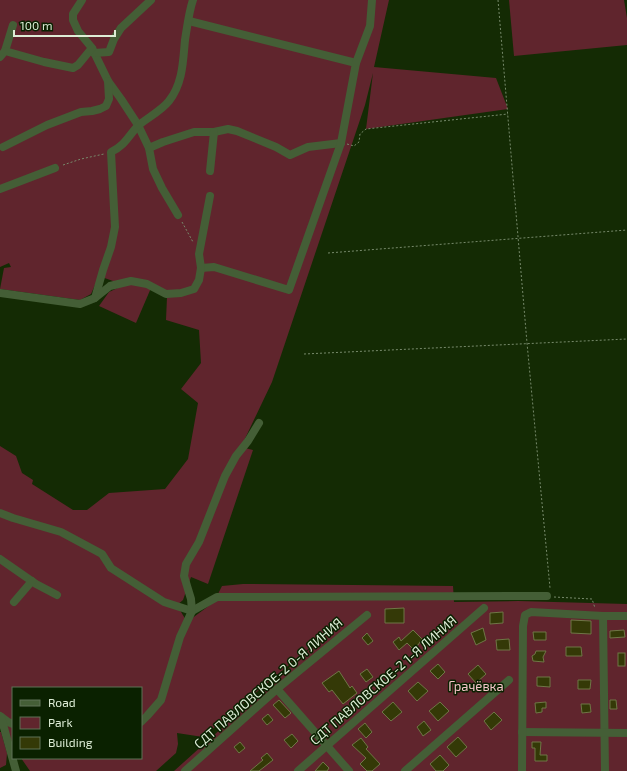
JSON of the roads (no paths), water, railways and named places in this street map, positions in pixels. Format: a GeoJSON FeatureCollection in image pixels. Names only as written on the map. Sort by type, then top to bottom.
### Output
{"type":"FeatureCollection","features":[{"type":"Feature","properties":{"kind":"street"},"geometry":{"type":"LineString","coordinates":[[82,0],[73,14],[73,20],[78,31],[93,51],[108,81],[138,126],[149,148],[153,170],[178,215]]}},
{"type":"Feature","properties":{"kind":"street"},"geometry":{"type":"LineString","coordinates":[[13,25],[2,54],[73,68],[93,51],[109,52],[114,39],[121,28],[151,0]]}},
{"type":"Feature","properties":{"kind":"street"},"geometry":{"type":"LineString","coordinates":[[95,298],[111,247],[115,227],[111,152],[124,144],[138,126],[168,102],[178,87],[183,63],[185,38],[193,0]]}},
{"type":"Feature","properties":{"kind":"street"},"geometry":{"type":"LineString","coordinates":[[201,268],[214,267],[289,290],[341,144],[356,64],[370,26],[372,0]]}},
{"type":"Feature","properties":{"kind":"street"},"geometry":{"type":"LineString","coordinates":[[189,21],[356,64]]}},
{"type":"Feature","properties":{"kind":"street"},"geometry":{"type":"LineString","coordinates":[[2,147],[47,125],[81,112],[96,110],[106,106],[109,99],[108,81]]}},
{"type":"Feature","properties":{"kind":"street"},"geometry":{"type":"LineString","coordinates":[[149,148],[194,132],[214,132],[228,129],[237,131],[276,147],[290,155],[308,147],[341,144]]}},
{"type":"Feature","properties":{"kind":"street"},"geometry":{"type":"LineString","coordinates":[[210,171],[214,132]]}},
{"type":"Feature","properties":{"kind":"street"},"geometry":{"type":"LineString","coordinates":[[0,189],[55,168]]}},
{"type":"Feature","properties":{"kind":"street"},"geometry":{"type":"LineString","coordinates":[[0,293],[80,304],[95,298],[110,286],[132,281],[147,284],[166,294],[181,293],[194,289],[199,280],[201,268],[199,254],[210,196]]}},
{"type":"Feature","properties":{"kind":"street"},"geometry":{"type":"LineString","coordinates":[[142,721],[161,700],[180,637],[192,611],[191,599],[184,576],[186,564],[199,542],[224,476],[259,423]]}},
{"type":"Feature","properties":{"kind":"street"},"geometry":{"type":"LineString","coordinates":[[0,513],[61,532],[102,554],[111,568],[164,602],[192,611],[217,597],[548,596]]}},
{"type":"Feature","properties":{"kind":"street"},"geometry":{"type":"LineString","coordinates":[[0,559],[32,581],[57,595]]}},
{"type":"Feature","properties":{"kind":"street"},"geometry":{"type":"LineString","coordinates":[[14,602],[32,581]]}},
{"type":"Feature","properties":{"kind":"street","name":"СДТ ПАВЛОВСКОЕ-2 1-Я ЛИНИЯ"},"geometry":{"type":"LineString","coordinates":[[298,771],[484,608]]}},
{"type":"Feature","properties":{"kind":"street"},"geometry":{"type":"LineString","coordinates":[[522,771],[523,626],[525,615],[531,612],[627,616]]}},
{"type":"Feature","properties":{"kind":"street","name":"СДТ ПАВЛОВСКОЕ-2 0-Я ЛИНИЯ"},"geometry":{"type":"LineString","coordinates":[[185,771],[277,689],[367,614]]}},
{"type":"Feature","properties":{"kind":"street"},"geometry":{"type":"LineString","coordinates":[[600,616],[605,733],[605,771]]}},
{"type":"Feature","properties":{"kind":"street"},"geometry":{"type":"LineString","coordinates":[[405,771],[509,680]]}},
{"type":"Feature","properties":{"kind":"street"},"geometry":{"type":"LineString","coordinates":[[277,689],[349,771]]}},
{"type":"Feature","properties":{"kind":"street"},"geometry":{"type":"LineString","coordinates":[[0,716],[12,723]]}},
{"type":"Feature","properties":{"kind":"street"},"geometry":{"type":"LineString","coordinates":[[0,716],[13,770]]}},
{"type":"Feature","properties":{"kind":"street"},"geometry":{"type":"LineString","coordinates":[[522,732],[627,733]]}},
{"type":"Feature","properties":{"kind":"park label","name":"Грачёвка"},"geometry":{"type":"Point","coordinates":[476,686]}}]}
